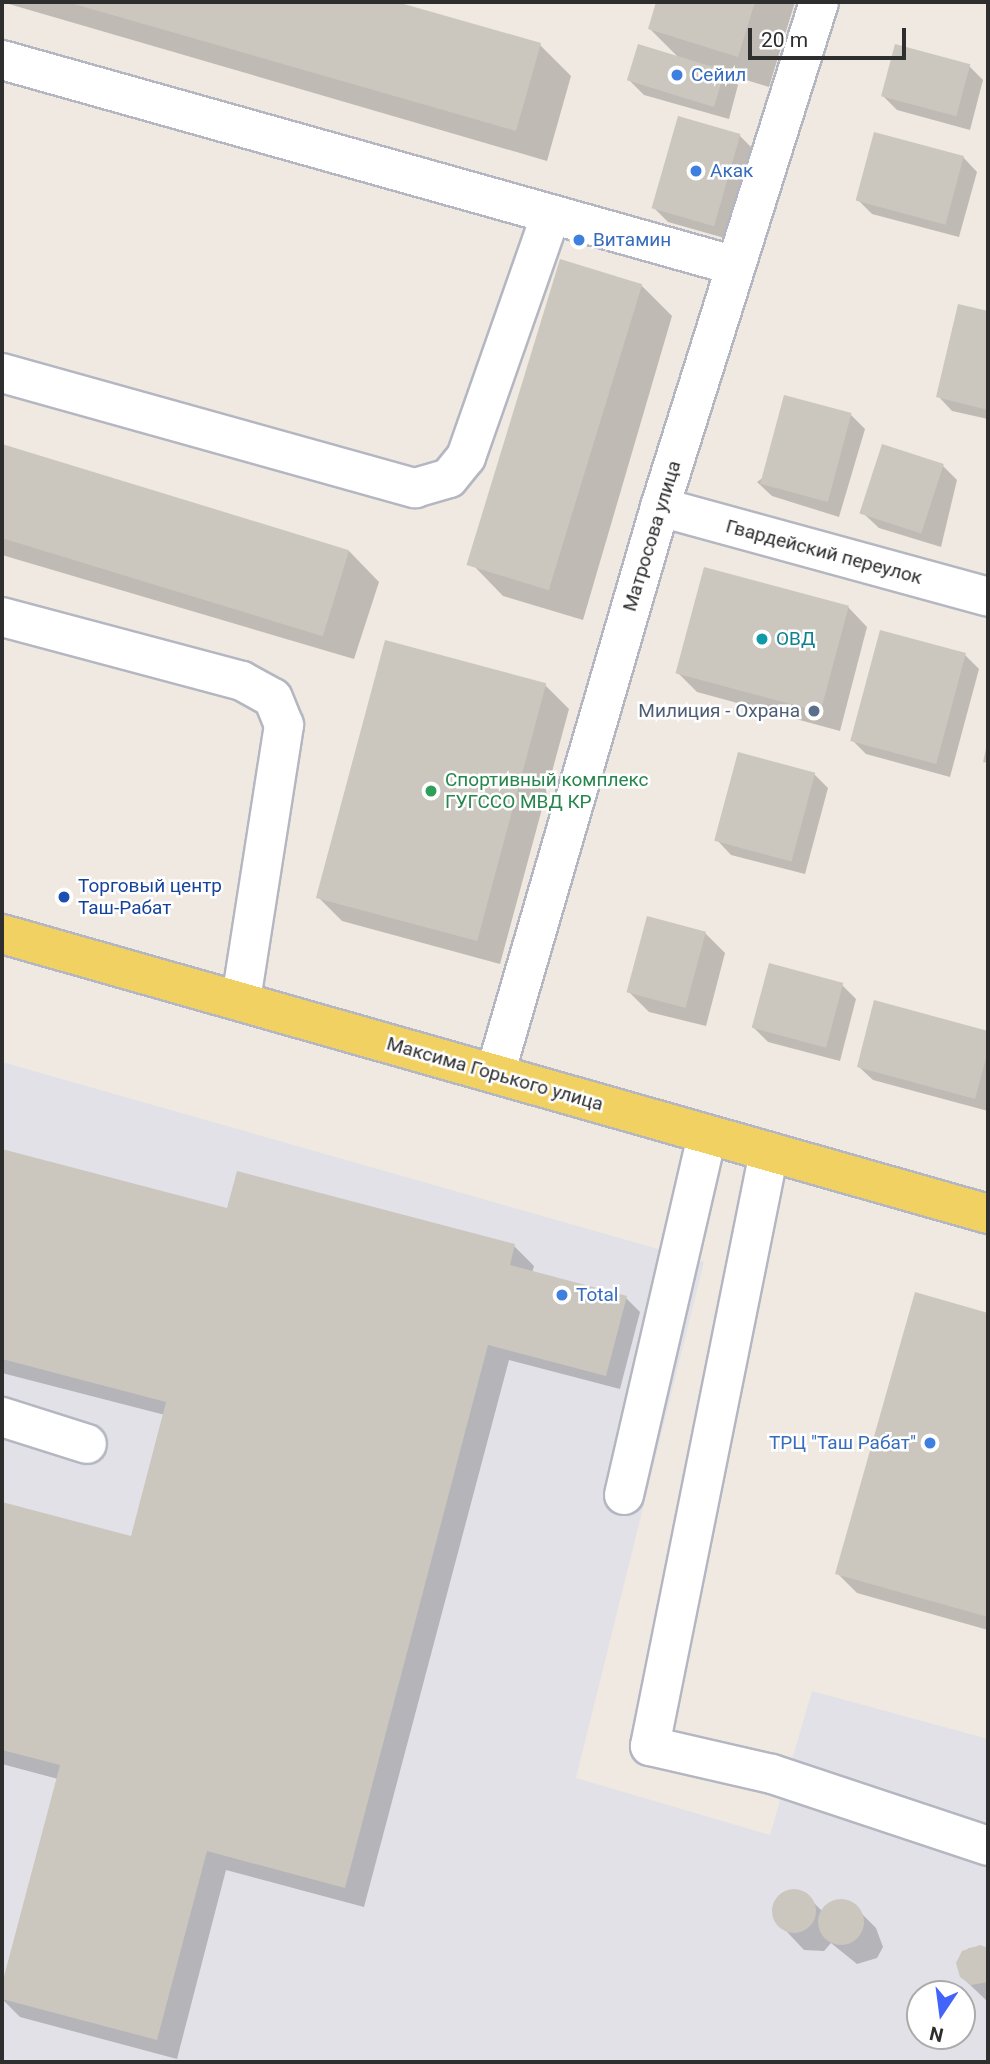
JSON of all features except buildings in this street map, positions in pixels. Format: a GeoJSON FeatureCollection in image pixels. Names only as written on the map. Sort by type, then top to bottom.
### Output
{"type":"FeatureCollection","features":[{"type":"Feature","properties":{"kind":"main road","name":"Максима Горького улица"},"geometry":{"type":"LineString","coordinates":[[2,934],[988,1214]]}},
{"type":"Feature","properties":{"kind":"street","name":"Матросова улица"},"geometry":{"type":"LineString","coordinates":[[495,1074],[660,507],[819,2]]}},
{"type":"Feature","properties":{"kind":"street"},"geometry":{"type":"LineString","coordinates":[[2,60],[736,266]]}},
{"type":"Feature","properties":{"kind":"street"},"geometry":{"type":"LineString","coordinates":[[2,373],[415,488],[449,478],[466,457],[551,214]]}},
{"type":"Feature","properties":{"kind":"street","name":"Гвардейский переулок"},"geometry":{"type":"LineString","coordinates":[[660,507],[988,597]]}},
{"type":"Feature","properties":{"kind":"street"},"geometry":{"type":"LineString","coordinates":[[2,617],[242,681],[273,698],[285,726],[241,1001]]}},
{"type":"Feature","properties":{"kind":"street"},"geometry":{"type":"LineString","coordinates":[[624,1495],[707,1135]]}},
{"type":"Feature","properties":{"kind":"street"},"geometry":{"type":"LineString","coordinates":[[769,1152],[650,1746],[772,1774],[988,1846]]}},
{"type":"Feature","properties":{"kind":"street"},"geometry":{"type":"LineString","coordinates":[[2,1417],[87,1444]]}},
{"type":"Feature","properties":{"kind":"shaded area"},"geometry":{"type":"Polygon","coordinates":[[[2,1062],[704,1262],[576,1778],[770,1835],[812,1691],[988,1739],[988,2062],[2,2062],[2,1062]]]}},
{"type":"Feature","properties":{"kind":"place","name":"Сейил"},"geometry":{"type":"Point","coordinates":[677,75]}},
{"type":"Feature","properties":{"kind":"place","name":"Акак"},"geometry":{"type":"Point","coordinates":[696,171]}},
{"type":"Feature","properties":{"kind":"place","name":"Витамин"},"geometry":{"type":"Point","coordinates":[579,240]}},
{"type":"Feature","properties":{"kind":"place","name":"ОВД"},"geometry":{"type":"Point","coordinates":[762,639]}},
{"type":"Feature","properties":{"kind":"place","name":"Милиция - Охрана"},"geometry":{"type":"Point","coordinates":[814,711]}},
{"type":"Feature","properties":{"kind":"place","name":"Спортивный комплекс ГУГССО МВД КР"},"geometry":{"type":"Point","coordinates":[431,791]}},
{"type":"Feature","properties":{"kind":"place","name":"Торговый центр Таш-Рабат"},"geometry":{"type":"Point","coordinates":[64,897]}},
{"type":"Feature","properties":{"kind":"place","name":"Total"},"geometry":{"type":"Point","coordinates":[562,1295]}},
{"type":"Feature","properties":{"kind":"place","name":"ТРЦ \"Таш Рабат\""},"geometry":{"type":"Point","coordinates":[930,1443]}}]}
